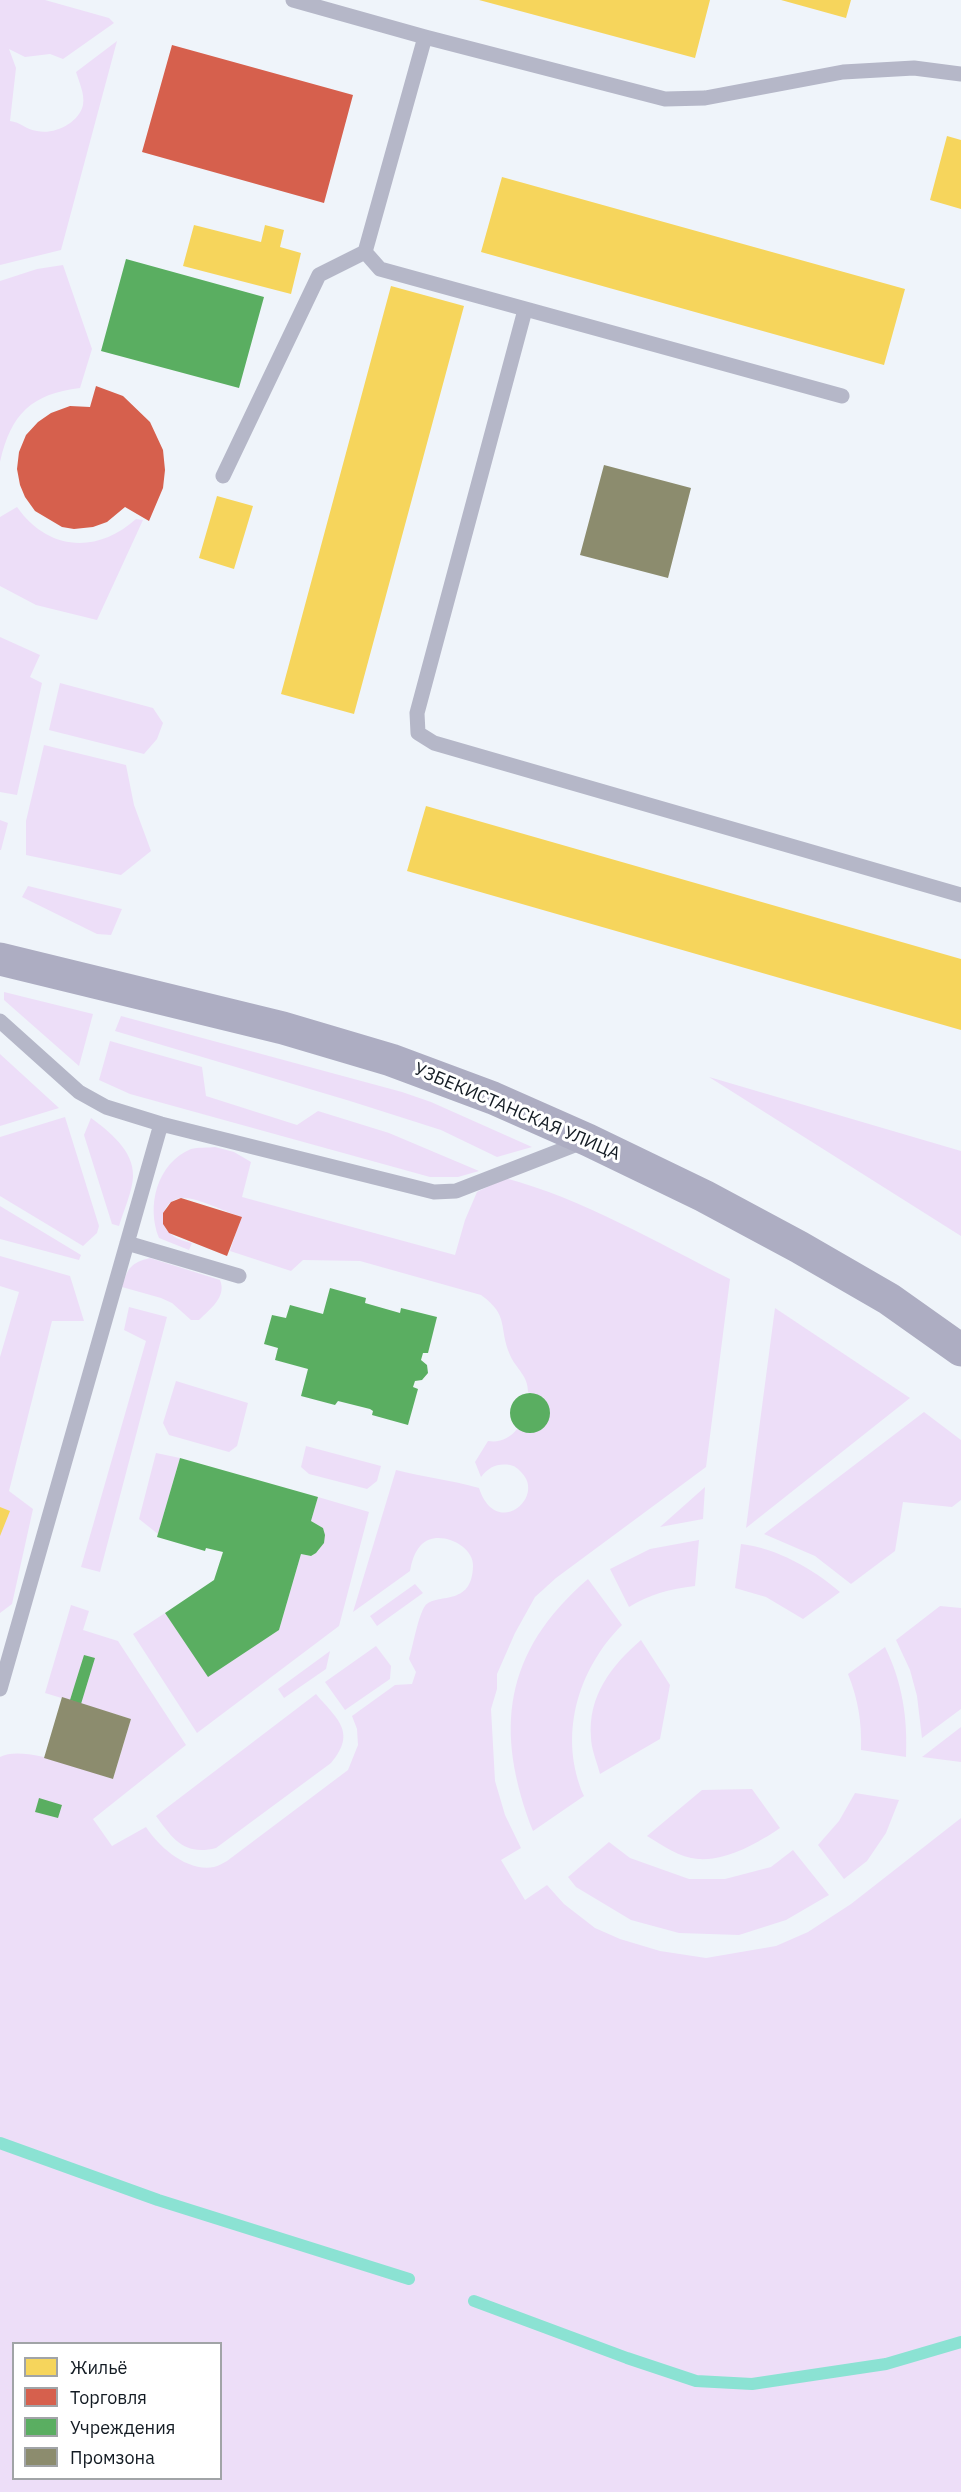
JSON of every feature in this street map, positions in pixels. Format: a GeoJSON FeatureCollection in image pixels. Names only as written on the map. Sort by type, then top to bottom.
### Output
{"type":"FeatureCollection","features":[{"type":"Feature","properties":{"kind":"main road","name":"УЗБЕКИСТАНСКАЯ УЛИЦА"},"geometry":{"type":"LineString","coordinates":[[0,959],[283,1028],[391,1060],[493,1098],[588,1140],[704,1196],[799,1247],[889,1299],[961,1350]]}},
{"type":"Feature","properties":{"kind":"lane"},"geometry":{"type":"LineString","coordinates":[[293,0],[425,38],[665,99],[705,98],[843,72],[914,68],[961,74]]}},
{"type":"Feature","properties":{"kind":"lane"},"geometry":{"type":"LineString","coordinates":[[223,476],[319,276],[365,252],[425,38]]}},
{"type":"Feature","properties":{"kind":"lane"},"geometry":{"type":"LineString","coordinates":[[365,252],[380,269],[842,396]]}},
{"type":"Feature","properties":{"kind":"lane"},"geometry":{"type":"LineString","coordinates":[[525,310],[417,713],[418,733],[434,743],[961,895]]}},
{"type":"Feature","properties":{"kind":"lane"},"geometry":{"type":"LineString","coordinates":[[0,1021],[79,1092],[106,1107],[161,1124],[434,1192],[456,1191],[588,1140]]}},
{"type":"Feature","properties":{"kind":"lane"},"geometry":{"type":"LineString","coordinates":[[0,1689],[5,1653],[161,1124]]}},
{"type":"Feature","properties":{"kind":"lane"},"geometry":{"type":"LineString","coordinates":[[127,1243],[239,1276]]}},
{"type":"Feature","properties":{"kind":"shaded area"},"geometry":{"type":"Polygon","coordinates":[[[0,0],[45,0],[109,18],[114,23],[63,59],[50,54],[25,57],[9,49],[16,68],[10,121],[30,129],[51,131],[65,126],[77,117],[83,101],[76,72],[117,41],[61,250],[0,265],[0,0]]]}},
{"type":"Feature","properties":{"kind":"shaded area"},"geometry":{"type":"Polygon","coordinates":[[[63,265],[92,349],[80,388],[48,395],[26,409],[10,431],[0,462],[0,281],[37,269],[63,265]]]}},
{"type":"Feature","properties":{"kind":"shaded area"},"geometry":{"type":"Polygon","coordinates":[[[17,507],[29,522],[43,532],[74,543],[105,538],[136,519],[143,520],[97,620],[36,605],[0,586],[0,517],[17,507]]]}},
{"type":"Feature","properties":{"kind":"shaded area"},"geometry":{"type":"Polygon","coordinates":[[[0,637],[40,655],[30,677],[42,683],[17,795],[0,792],[0,637]]]}},
{"type":"Feature","properties":{"kind":"shaded area"},"geometry":{"type":"Polygon","coordinates":[[[60,683],[153,708],[163,723],[157,739],[144,754],[49,730],[60,683]]]}},
{"type":"Feature","properties":{"kind":"shaded area"},"geometry":{"type":"Polygon","coordinates":[[[44,745],[126,765],[134,805],[151,851],[121,875],[26,855],[26,821],[44,745]]]}},
{"type":"Feature","properties":{"kind":"shaded area"},"geometry":{"type":"Polygon","coordinates":[[[0,820],[8,823],[1,850],[0,850],[0,820]]]}},
{"type":"Feature","properties":{"kind":"shaded area"},"geometry":{"type":"Polygon","coordinates":[[[28,886],[122,909],[111,935],[97,934],[22,897],[28,886]]]}},
{"type":"Feature","properties":{"kind":"shaded area"},"geometry":{"type":"Polygon","coordinates":[[[4,992],[93,1014],[79,1066],[4,1000],[4,992]]]}},
{"type":"Feature","properties":{"kind":"shaded area"},"geometry":{"type":"Polygon","coordinates":[[[121,1016],[402,1092],[431,1102],[532,1147],[497,1157],[441,1130],[115,1031],[121,1016]]]}},
{"type":"Feature","properties":{"kind":"shaded area"},"geometry":{"type":"Polygon","coordinates":[[[110,1041],[202,1067],[206,1096],[297,1125],[318,1111],[389,1133],[479,1171],[458,1177],[430,1177],[130,1094],[99,1080],[110,1041]]]}},
{"type":"Feature","properties":{"kind":"shaded area"},"geometry":{"type":"Polygon","coordinates":[[[0,1054],[59,1108],[0,1126],[0,1054]]]}},
{"type":"Feature","properties":{"kind":"shaded area"},"geometry":{"type":"Polygon","coordinates":[[[709,1077],[961,1151],[961,1236],[709,1077]]]}},
{"type":"Feature","properties":{"kind":"shaded area"},"geometry":{"type":"Polygon","coordinates":[[[65,1117],[99,1226],[97,1233],[83,1246],[0,1196],[0,1137],[65,1117]]]}},
{"type":"Feature","properties":{"kind":"shaded area"},"geometry":{"type":"Polygon","coordinates":[[[91,1118],[119,1142],[132,1167],[131,1188],[119,1226],[112,1224],[84,1135],[91,1118]]]}},
{"type":"Feature","properties":{"kind":"shaded area"},"geometry":{"type":"Polygon","coordinates":[[[215,1147],[234,1152],[251,1162],[242,1197],[455,1255],[465,1220],[477,1192],[505,1178],[592,1210],[730,1279],[706,1467],[556,1578],[535,1597],[515,1633],[497,1674],[497,1689],[491,1709],[495,1781],[505,1815],[521,1848],[501,1860],[525,1900],[547,1885],[564,1904],[595,1928],[620,1939],[660,1951],[706,1958],[776,1946],[808,1932],[851,1904],[961,1818],[961,2492],[0,2492],[0,1757],[11,1754],[39,1756],[113,1779],[131,1719],[45,1693],[71,1605],[89,1611],[83,1630],[118,1641],[186,1745],[93,1819],[112,1846],[146,1827],[166,1850],[184,1862],[204,1868],[217,1866],[227,1861],[348,1770],[358,1745],[357,1729],[352,1716],[395,1685],[412,1684],[416,1672],[409,1659],[422,1611],[430,1602],[453,1597],[467,1588],[471,1579],[472,1558],[461,1545],[444,1538],[436,1538],[421,1545],[410,1571],[353,1612],[396,1470],[479,1488],[487,1503],[496,1511],[507,1512],[516,1509],[524,1502],[528,1492],[527,1482],[521,1472],[510,1465],[497,1465],[481,1477],[475,1462],[488,1441],[504,1439],[517,1429],[532,1433],[546,1425],[550,1411],[543,1397],[528,1392],[524,1377],[512,1360],[506,1345],[500,1316],[490,1302],[481,1295],[360,1261],[303,1260],[291,1271],[230,1251],[241,1217],[188,1198],[171,1202],[163,1217],[166,1228],[172,1235],[192,1243],[189,1250],[159,1238],[154,1213],[157,1187],[170,1164],[179,1156],[197,1148],[215,1147]]]}},
{"type":"Feature","properties":{"kind":"shaded area"},"geometry":{"type":"Polygon","coordinates":[[[0,1206],[81,1255],[79,1260],[0,1239],[0,1206]]]}},
{"type":"Feature","properties":{"kind":"shaded area"},"geometry":{"type":"Polygon","coordinates":[[[0,1256],[70,1276],[84,1321],[52,1321],[9,1491],[33,1509],[12,1604],[0,1613],[0,1357],[19,1292],[0,1286],[0,1256]]]}},
{"type":"Feature","properties":{"kind":"shaded area"},"geometry":{"type":"Polygon","coordinates":[[[150,1258],[220,1280],[221,1292],[216,1302],[199,1320],[191,1320],[172,1303],[122,1287],[131,1267],[150,1258]]]}},
{"type":"Feature","properties":{"kind":"shaded area"},"geometry":{"type":"Polygon","coordinates":[[[129,1307],[167,1317],[100,1572],[81,1567],[146,1341],[124,1330],[129,1307]]]}},
{"type":"Feature","properties":{"kind":"shaded area"},"geometry":{"type":"Polygon","coordinates":[[[775,1308],[910,1398],[746,1528],[775,1308]]]}},
{"type":"Feature","properties":{"kind":"shaded area"},"geometry":{"type":"Polygon","coordinates":[[[176,1381],[248,1403],[237,1446],[229,1452],[169,1435],[163,1423],[176,1381]]]}},
{"type":"Feature","properties":{"kind":"shaded area"},"geometry":{"type":"Polygon","coordinates":[[[924,1412],[961,1440],[961,1500],[952,1507],[903,1502],[895,1551],[851,1584],[815,1556],[764,1534],[924,1412]]]}},
{"type":"Feature","properties":{"kind":"shaded area"},"geometry":{"type":"Polygon","coordinates":[[[306,1446],[381,1466],[377,1481],[367,1489],[309,1474],[301,1467],[306,1446]]]}},
{"type":"Feature","properties":{"kind":"shaded area"},"geometry":{"type":"Polygon","coordinates":[[[156,1453],[180,1458],[158,1534],[139,1519],[156,1453]]]}},
{"type":"Feature","properties":{"kind":"shaded area"},"geometry":{"type":"Polygon","coordinates":[[[705,1487],[703,1519],[660,1527],[705,1487]]]}},
{"type":"Feature","properties":{"kind":"shaded area"},"geometry":{"type":"Polygon","coordinates":[[[318,1497],[369,1512],[339,1626],[197,1733],[133,1634],[165,1613],[209,1676],[279,1630],[301,1554],[311,1556],[322,1544],[323,1528],[311,1521],[318,1497]]]}},
{"type":"Feature","properties":{"kind":"shaded area"},"geometry":{"type":"Polygon","coordinates":[[[699,1540],[695,1586],[660,1593],[629,1607],[610,1569],[650,1549],[699,1540]]]}},
{"type":"Feature","properties":{"kind":"shaded area"},"geometry":{"type":"Polygon","coordinates":[[[741,1544],[768,1550],[794,1561],[818,1575],[840,1592],[803,1619],[766,1597],[735,1588],[741,1544]]]}},
{"type":"Feature","properties":{"kind":"shaded area"},"geometry":{"type":"Polygon","coordinates":[[[588,1579],[622,1625],[593,1662],[576,1705],[573,1751],[576,1774],[584,1796],[533,1831],[513,1760],[511,1727],[514,1695],[523,1664],[538,1635],[560,1607],[588,1579]]]}},
{"type":"Feature","properties":{"kind":"shaded area"},"geometry":{"type":"Polygon","coordinates":[[[415,1584],[423,1593],[377,1626],[370,1616],[415,1584]]]}},
{"type":"Feature","properties":{"kind":"shaded area"},"geometry":{"type":"Polygon","coordinates":[[[940,1606],[961,1608],[961,1709],[922,1738],[917,1696],[910,1670],[896,1640],[940,1606]]]}},
{"type":"Feature","properties":{"kind":"shaded area"},"geometry":{"type":"Polygon","coordinates":[[[641,1640],[670,1685],[660,1739],[600,1774],[591,1742],[593,1708],[611,1671],[641,1640]]]}},
{"type":"Feature","properties":{"kind":"shaded area"},"geometry":{"type":"Polygon","coordinates":[[[376,1646],[391,1666],[390,1679],[345,1710],[325,1682],[376,1646]]]}},
{"type":"Feature","properties":{"kind":"shaded area"},"geometry":{"type":"Polygon","coordinates":[[[885,1647],[896,1673],[903,1700],[906,1757],[861,1750],[859,1711],[848,1674],[885,1647]]]}},
{"type":"Feature","properties":{"kind":"shaded area"},"geometry":{"type":"Polygon","coordinates":[[[330,1651],[326,1669],[284,1698],[278,1689],[330,1651]]]}},
{"type":"Feature","properties":{"kind":"shaded area"},"geometry":{"type":"Polygon","coordinates":[[[316,1694],[337,1718],[343,1734],[343,1743],[331,1763],[216,1848],[196,1850],[180,1844],[156,1816],[316,1694]]]}},
{"type":"Feature","properties":{"kind":"shaded area"},"geometry":{"type":"Polygon","coordinates":[[[961,1727],[961,1762],[922,1757],[961,1727]]]}},
{"type":"Feature","properties":{"kind":"shaded area"},"geometry":{"type":"Polygon","coordinates":[[[752,1789],[780,1828],[742,1850],[709,1859],[691,1858],[647,1836],[702,1790],[752,1789]]]}},
{"type":"Feature","properties":{"kind":"shaded area"},"geometry":{"type":"Polygon","coordinates":[[[855,1793],[899,1800],[886,1833],[867,1861],[844,1879],[818,1845],[839,1821],[855,1793]]]}},
{"type":"Feature","properties":{"kind":"shaded area"},"geometry":{"type":"Polygon","coordinates":[[[609,1842],[630,1858],[689,1879],[725,1879],[771,1867],[793,1850],[829,1895],[786,1920],[739,1935],[679,1933],[631,1920],[576,1887],[568,1877],[609,1842]]]}},
{"type":"Feature","properties":{"kind":"building: Жильё"},"geometry":{"type":"Polygon","coordinates":[[[479,0],[710,0],[695,58],[479,0]]]}},
{"type":"Feature","properties":{"kind":"building: Жильё"},"geometry":{"type":"Polygon","coordinates":[[[781,0],[851,0],[846,18],[781,0]]]}},
{"type":"Feature","properties":{"kind":"building: Жильё"},"geometry":{"type":"Polygon","coordinates":[[[947,136],[961,140],[961,209],[930,200],[947,136]]]}},
{"type":"Feature","properties":{"kind":"building: Жильё"},"geometry":{"type":"Polygon","coordinates":[[[502,177],[905,289],[884,365],[481,252],[502,177]]]}},
{"type":"Feature","properties":{"kind":"building: Жильё"},"geometry":{"type":"Polygon","coordinates":[[[194,225],[261,242],[265,225],[284,230],[280,247],[301,253],[291,294],[183,266],[194,225]]]}},
{"type":"Feature","properties":{"kind":"building: Жильё"},"geometry":{"type":"Polygon","coordinates":[[[391,286],[464,306],[354,714],[281,694],[391,286]]]}},
{"type":"Feature","properties":{"kind":"building: Жильё"},"geometry":{"type":"Polygon","coordinates":[[[217,496],[253,506],[234,569],[199,558],[217,496]]]}},
{"type":"Feature","properties":{"kind":"building: Жильё"},"geometry":{"type":"Polygon","coordinates":[[[426,806],[961,959],[961,1030],[407,871],[426,806]]]}},
{"type":"Feature","properties":{"kind":"building: Жильё"},"geometry":{"type":"Polygon","coordinates":[[[0,1507],[10,1511],[0,1536],[0,1507]]]}},
{"type":"Feature","properties":{"kind":"building: Торговля"},"geometry":{"type":"Polygon","coordinates":[[[172,45],[353,95],[324,203],[142,152],[172,45]]]}},
{"type":"Feature","properties":{"kind":"building: Торговля"},"geometry":{"type":"Polygon","coordinates":[[[96,386],[123,396],[150,422],[163,450],[165,470],[163,488],[149,521],[125,507],[107,522],[93,527],[74,529],[62,527],[35,511],[25,497],[17,469],[19,452],[26,435],[38,422],[51,413],[70,406],[90,407],[96,386]]]}},
{"type":"Feature","properties":{"kind":"building: Торговля"},"geometry":{"type":"Polygon","coordinates":[[[181,1198],[242,1217],[227,1256],[169,1233],[163,1224],[163,1213],[171,1202],[181,1198]]]}},
{"type":"Feature","properties":{"kind":"building: Учреждения"},"geometry":{"type":"Polygon","coordinates":[[[126,259],[264,297],[239,388],[101,351],[126,259]]]}},
{"type":"Feature","properties":{"kind":"building: Учреждения"},"geometry":{"type":"Polygon","coordinates":[[[330,1288],[366,1298],[365,1303],[400,1313],[401,1308],[437,1317],[428,1353],[423,1353],[421,1360],[427,1365],[428,1373],[422,1380],[415,1381],[413,1387],[418,1389],[408,1425],[372,1415],[373,1411],[370,1409],[338,1401],[335,1405],[301,1396],[308,1369],[275,1360],[278,1348],[264,1344],[272,1315],[286,1318],[290,1305],[323,1314],[330,1288]]]}},
{"type":"Feature","properties":{"kind":"building: Учреждения"},"geometry":{"type":"Polygon","coordinates":[[[530,1393],[544,1399],[550,1413],[544,1427],[530,1433],[516,1427],[510,1413],[516,1399],[530,1393]]]}},
{"type":"Feature","properties":{"kind":"building: Учреждения"},"geometry":{"type":"Polygon","coordinates":[[[180,1458],[318,1497],[311,1521],[323,1528],[325,1535],[324,1543],[316,1553],[311,1556],[301,1554],[279,1630],[208,1677],[165,1613],[214,1580],[223,1552],[206,1548],[205,1551],[157,1537],[180,1458]]]}},
{"type":"Feature","properties":{"kind":"building: Учреждения"},"geometry":{"type":"Polygon","coordinates":[[[84,1655],[95,1658],[81,1704],[70,1700],[84,1655]]]}},
{"type":"Feature","properties":{"kind":"building: Учреждения"},"geometry":{"type":"Polygon","coordinates":[[[39,1798],[62,1805],[58,1818],[35,1812],[39,1798]]]}},
{"type":"Feature","properties":{"kind":"building: Промзона"},"geometry":{"type":"Polygon","coordinates":[[[604,465],[691,488],[668,578],[580,555],[604,465]]]}},
{"type":"Feature","properties":{"kind":"building: Промзона"},"geometry":{"type":"Polygon","coordinates":[[[62,1697],[131,1719],[113,1779],[44,1758],[62,1697]]]}},
{"type":"Feature","properties":{"kind":"waterway"},"geometry":{"type":"LineString","coordinates":[[0,2143],[158,2200],[409,2279]]}},
{"type":"Feature","properties":{"kind":"waterway"},"geometry":{"type":"LineString","coordinates":[[474,2301],[696,2381],[752,2384],[886,2364],[961,2342]]}}]}
